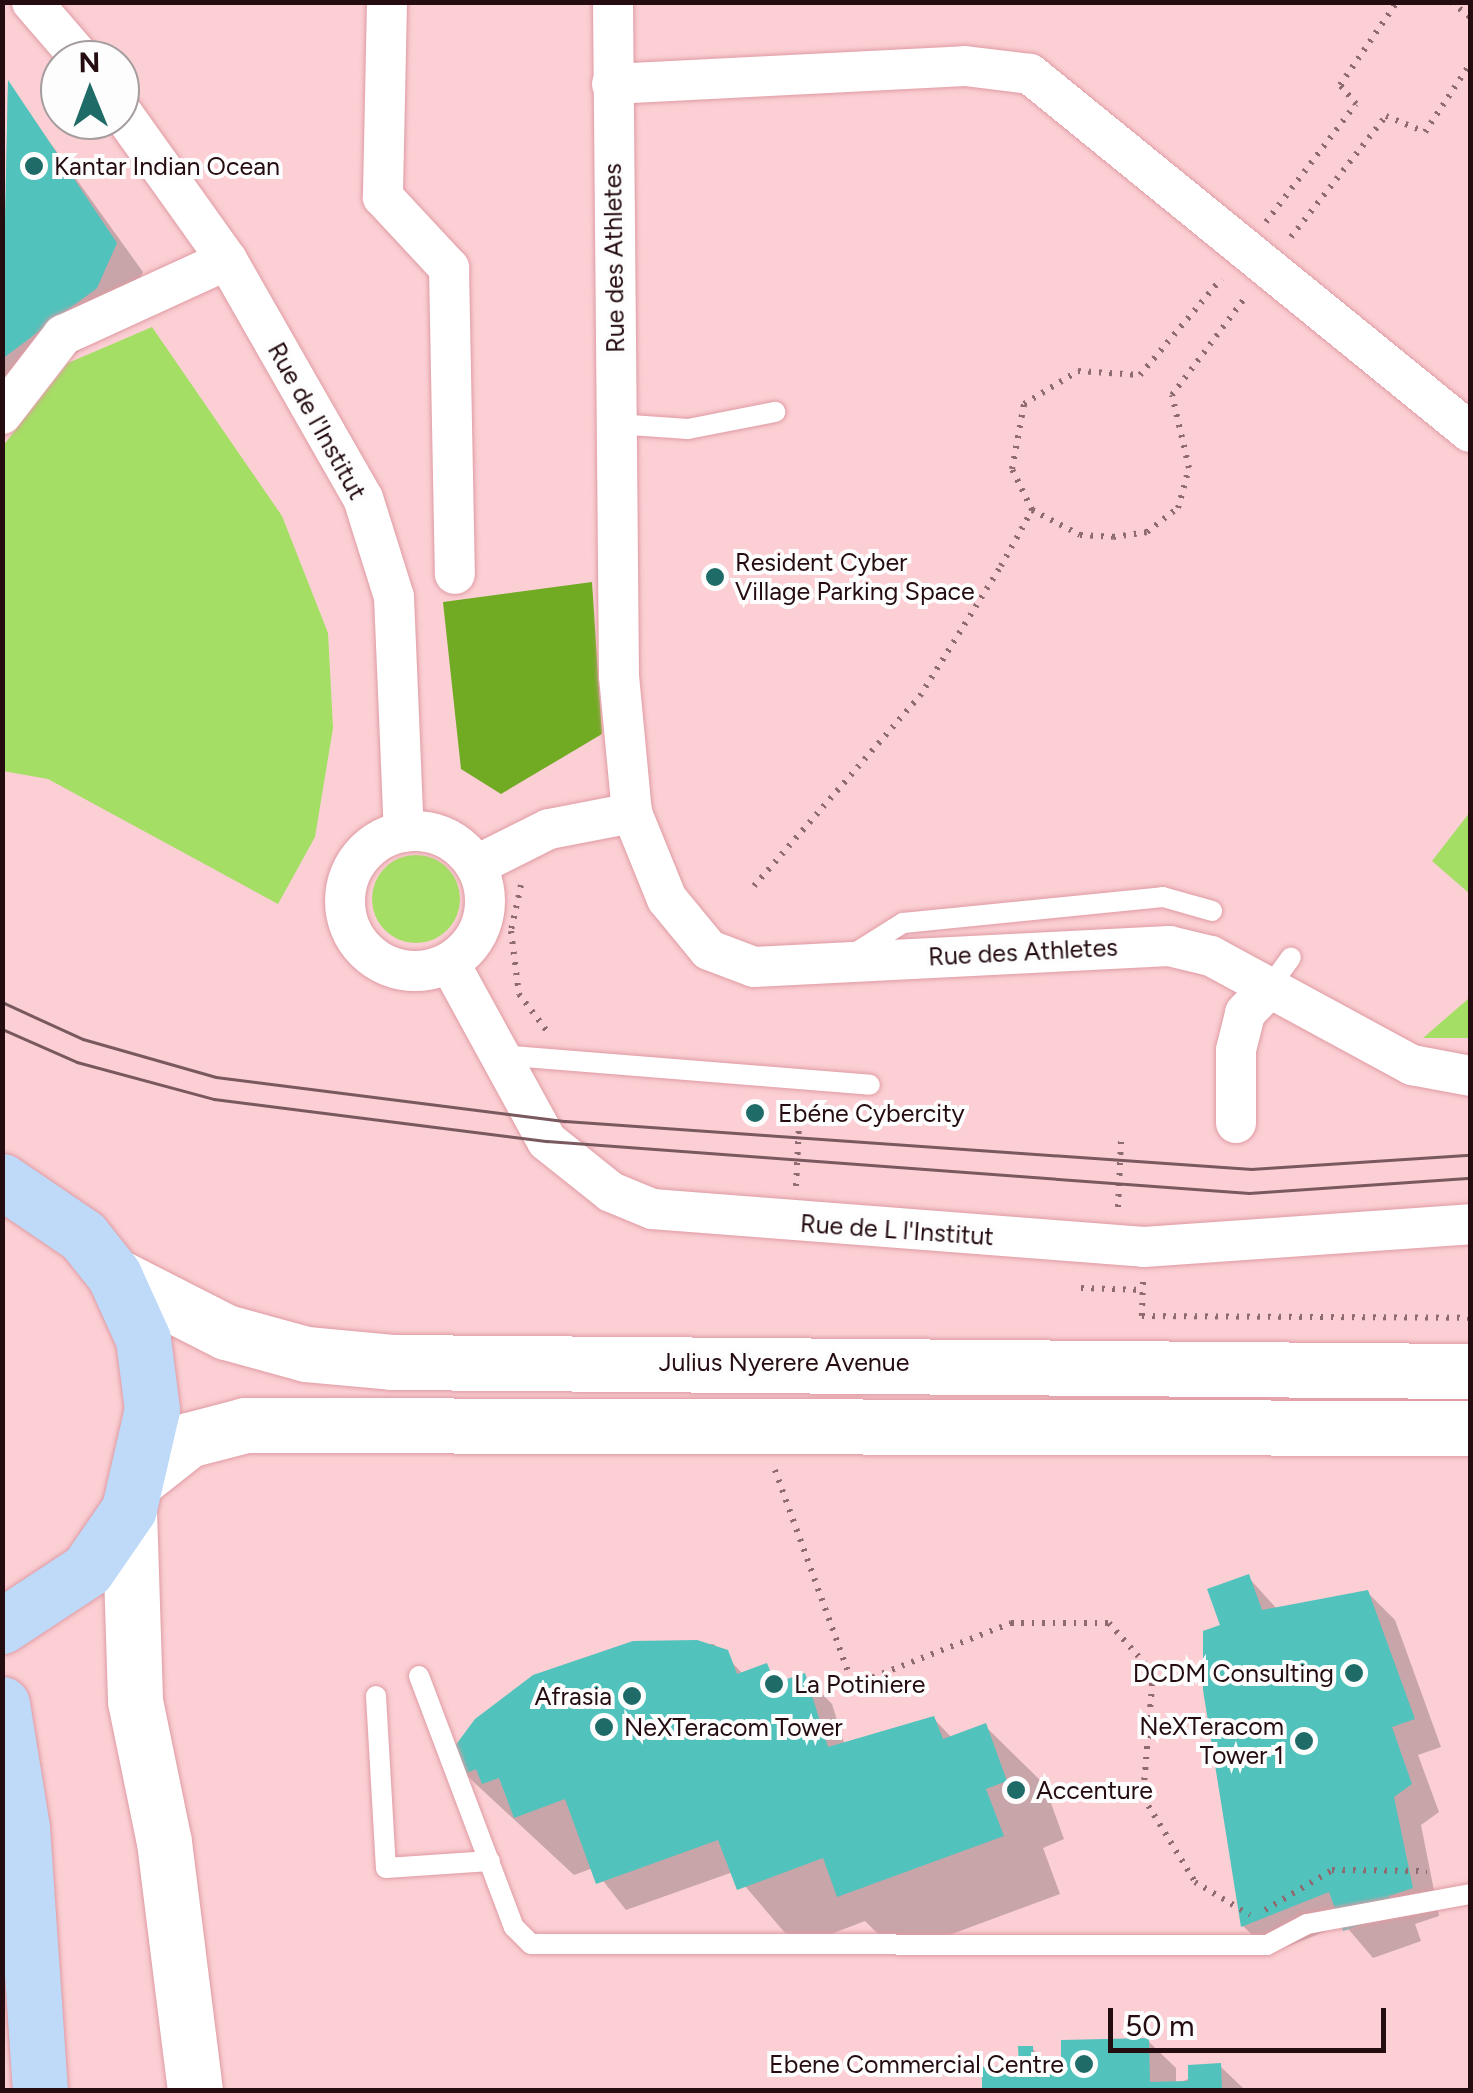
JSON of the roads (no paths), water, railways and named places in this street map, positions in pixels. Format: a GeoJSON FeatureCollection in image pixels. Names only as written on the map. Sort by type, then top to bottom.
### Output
{"type":"FeatureCollection","features":[{"type":"Feature","properties":{"kind":"main road","name":"Julius Nyerere Avenue"},"geometry":{"type":"LineString","coordinates":[[2,1182],[70,1226],[114,1275],[143,1339],[152,1409],[135,1493]]}},
{"type":"Feature","properties":{"kind":"main road","name":"Julius Nyerere Avenue"},"geometry":{"type":"LineString","coordinates":[[114,1275],[226,1332],[306,1354],[392,1362],[1470,1371]]}},
{"type":"Feature","properties":{"kind":"main road","name":"Julius Nyerere Avenue"},"geometry":{"type":"LineString","coordinates":[[2,1626],[87,1570],[135,1493],[188,1440],[246,1425],[1470,1428]]}},
{"type":"Feature","properties":{"kind":"main road"},"geometry":{"type":"LineString","coordinates":[[135,1493],[135,1701],[164,1842],[194,2090]]}},
{"type":"Feature","properties":{"kind":"main road"},"geometry":{"type":"LineString","coordinates":[[4,1709],[40,2090]]}},
{"type":"Feature","properties":{"kind":"street"},"geometry":{"type":"LineString","coordinates":[[32,2],[65,40]]}},
{"type":"Feature","properties":{"kind":"street"},"geometry":{"type":"LineString","coordinates":[[387,2],[383,196],[449,268],[455,574]]}},
{"type":"Feature","properties":{"kind":"street","name":"Rue des Athletes"},"geometry":{"type":"LineString","coordinates":[[614,2],[619,676],[632,813],[668,899],[709,950],[754,967],[1168,946],[1279,973],[1412,1065],[1470,1076]]}},
{"type":"Feature","properties":{"kind":"street"},"geometry":{"type":"LineString","coordinates":[[612,84],[965,66],[1030,74],[1259,256],[1470,432]]}},
{"type":"Feature","properties":{"kind":"street","name":"Rue de l'Institut"},"geometry":{"type":"LineString","coordinates":[[140,138],[227,260],[362,498],[394,597],[404,832]]}},
{"type":"Feature","properties":{"kind":"street"},"geometry":{"type":"LineString","coordinates":[[2,414],[63,335],[227,260]]}},
{"type":"Feature","properties":{"kind":"street"},"geometry":{"type":"LineString","coordinates":[[476,865],[541,832],[632,813]]}},
{"type":"Feature","properties":{"kind":"street"},"geometry":{"type":"LineString","coordinates":[[404,832],[445,836],[476,865],[486,909],[468,950],[450,964],[408,972],[354,940],[350,873],[382,839],[404,832]]}},
{"type":"Feature","properties":{"kind":"street","name":"Rue de L l'Institut"},"geometry":{"type":"LineString","coordinates":[[450,964],[546,1141],[611,1192],[652,1209],[1144,1247],[1470,1224]]}},
{"type":"Feature","properties":{"kind":"street"},"geometry":{"type":"LineString","coordinates":[[1236,1123],[1236,1050],[1246,1013],[1279,973]]}},
{"type":"Feature","properties":{"kind":"lane"},"geometry":{"type":"LineString","coordinates":[[616,424],[688,428],[775,412]]}},
{"type":"Feature","properties":{"kind":"lane"},"geometry":{"type":"LineString","coordinates":[[844,962],[903,923],[1163,898],[1212,911]]}},
{"type":"Feature","properties":{"kind":"lane"},"geometry":{"type":"LineString","coordinates":[[498,1055],[870,1085]]}},
{"type":"Feature","properties":{"kind":"lane"},"geometry":{"type":"LineString","coordinates":[[419,1676],[514,1927],[531,1944],[563,1949],[1268,1945],[1307,1924],[1470,1894]]}},
{"type":"Feature","properties":{"kind":"lane"},"geometry":{"type":"LineString","coordinates":[[376,1696],[386,1868],[490,1861]]}},
{"type":"Feature","properties":{"kind":"tram line"},"geometry":{"type":"LineString","coordinates":[[2,1002],[83,1039],[216,1077],[565,1121],[1251,1169],[1470,1155]]}},
{"type":"Feature","properties":{"kind":"tram line"},"geometry":{"type":"LineString","coordinates":[[2,1029],[77,1062],[214,1099],[547,1141],[1249,1193],[1470,1178]]}},
{"type":"Feature","properties":{"kind":"place","name":"Kantar Indian Ocean"},"geometry":{"type":"Point","coordinates":[34,166]}},
{"type":"Feature","properties":{"kind":"place","name":"Resident Cyber Village Parking Space"},"geometry":{"type":"Point","coordinates":[715,577]}},
{"type":"Feature","properties":{"kind":"place","name":"Ebéne Cybercity"},"geometry":{"type":"Point","coordinates":[755,1113]}},
{"type":"Feature","properties":{"kind":"place","name":"DCDM Consulting"},"geometry":{"type":"Point","coordinates":[1354,1673]}},
{"type":"Feature","properties":{"kind":"place","name":"La Potiniere"},"geometry":{"type":"Point","coordinates":[774,1684]}},
{"type":"Feature","properties":{"kind":"place","name":"Afrasia"},"geometry":{"type":"Point","coordinates":[632,1696]}},
{"type":"Feature","properties":{"kind":"place","name":"NeXTeracom Tower"},"geometry":{"type":"Point","coordinates":[604,1727]}},
{"type":"Feature","properties":{"kind":"place","name":"NeXTeracom Tower 1"},"geometry":{"type":"Point","coordinates":[1304,1741]}},
{"type":"Feature","properties":{"kind":"place","name":"Accenture"},"geometry":{"type":"Point","coordinates":[1016,1790]}},
{"type":"Feature","properties":{"kind":"place","name":"Ebene Commercial Centre"},"geometry":{"type":"Point","coordinates":[1084,2064]}}]}
